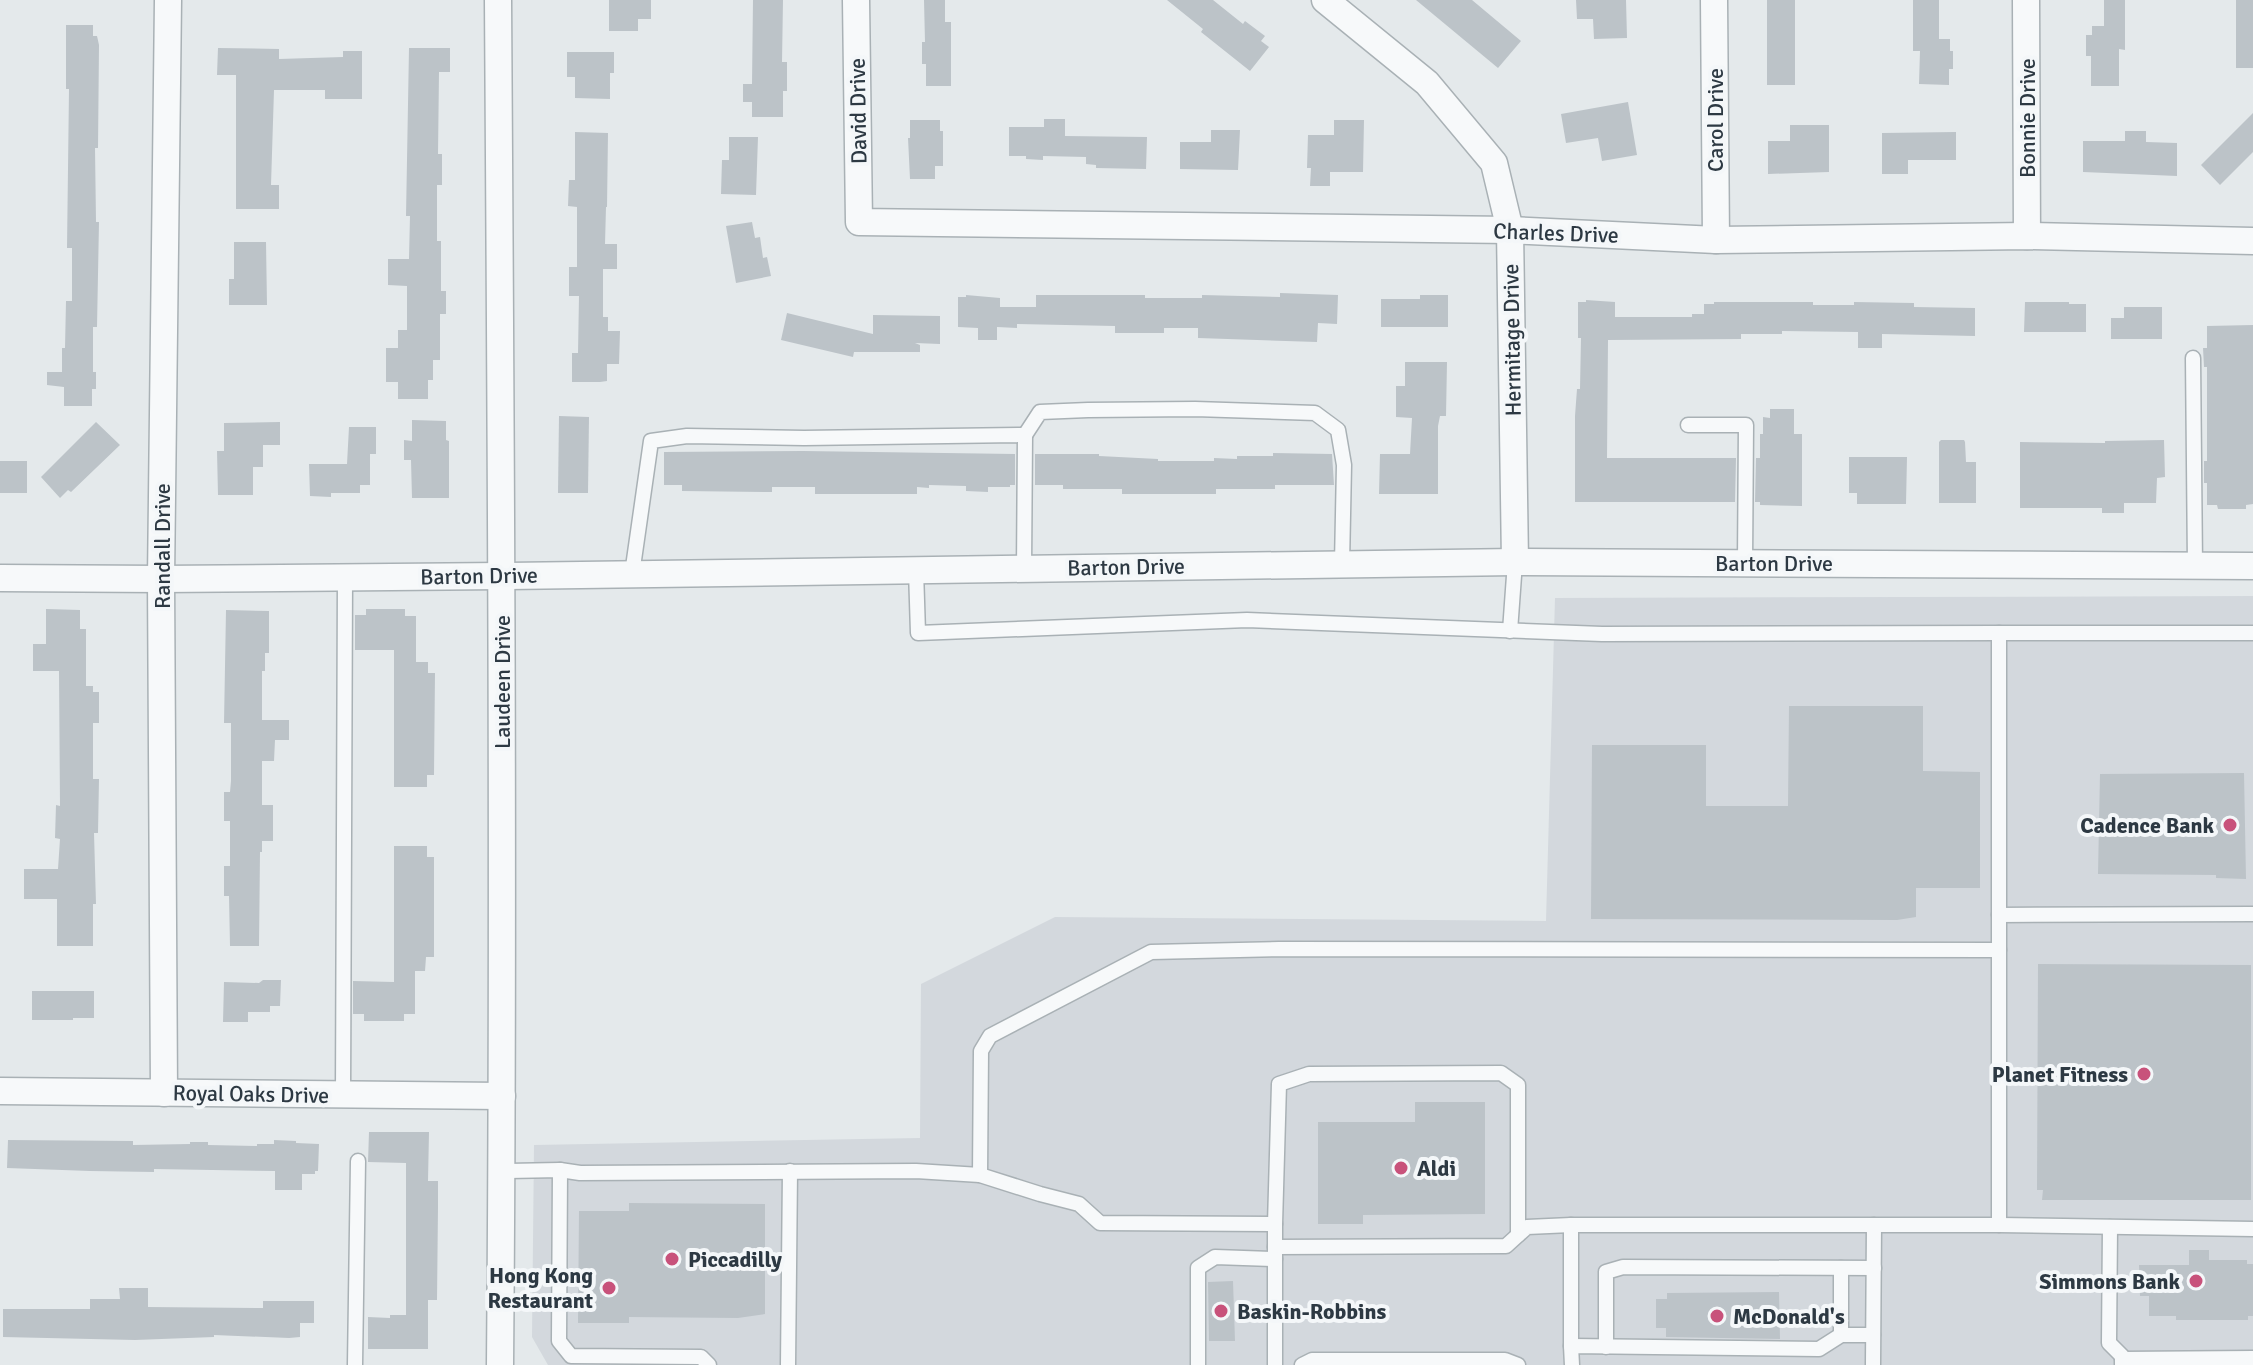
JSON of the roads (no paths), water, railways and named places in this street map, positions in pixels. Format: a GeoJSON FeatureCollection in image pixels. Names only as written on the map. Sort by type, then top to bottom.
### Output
{"type":"FeatureCollection","features":[{"type":"Feature","properties":{"kind":"street","name":"Randall Drive"},"geometry":{"type":"LineString","coordinates":[[164,1093],[161,579],[168,0]]}},
{"type":"Feature","properties":{"kind":"street","name":"Laudeen Drive"},"geometry":{"type":"LineString","coordinates":[[498,0],[502,576],[500,1365]]}},
{"type":"Feature","properties":{"kind":"street","name":"David Drive"},"geometry":{"type":"LineString","coordinates":[[856,0],[859,222]]}},
{"type":"Feature","properties":{"kind":"street","name":"Hermitage Drive"},"geometry":{"type":"LineString","coordinates":[[1325,0],[1427,83],[1494,163],[1510,230],[1515,562]]}},
{"type":"Feature","properties":{"kind":"street","name":"Carol Drive"},"geometry":{"type":"LineString","coordinates":[[1714,0],[1716,240]]}},
{"type":"Feature","properties":{"kind":"street","name":"Bonnie Drive"},"geometry":{"type":"LineString","coordinates":[[2026,0],[2027,236]]}},
{"type":"Feature","properties":{"kind":"street","name":"Charles Drive"},"geometry":{"type":"LineString","coordinates":[[859,222],[1510,230],[1716,240],[2027,236],[2253,241]]}},
{"type":"Feature","properties":{"kind":"street","name":"Barton Drive"},"geometry":{"type":"LineString","coordinates":[[0,578],[502,576],[1515,562],[2253,566]]}},
{"type":"Feature","properties":{"kind":"street","name":"Royal Oaks Drive"},"geometry":{"type":"LineString","coordinates":[[0,1091],[502,1096]]}},
{"type":"Feature","properties":{"kind":"lane"},"geometry":{"type":"LineString","coordinates":[[2193,358],[2195,566]]}},
{"type":"Feature","properties":{"kind":"lane"},"geometry":{"type":"LineString","coordinates":[[1024,569],[1025,435],[1040,412],[1088,410],[1195,409],[1315,413],[1338,430],[1340,441],[1344,465],[1342,564]]}},
{"type":"Feature","properties":{"kind":"lane"},"geometry":{"type":"LineString","coordinates":[[1688,425],[1746,425],[1745,563]]}},
{"type":"Feature","properties":{"kind":"lane"},"geometry":{"type":"LineString","coordinates":[[632,574],[651,441],[687,436],[1025,435]]}},
{"type":"Feature","properties":{"kind":"lane"},"geometry":{"type":"LineString","coordinates":[[1510,631],[1515,562]]}},
{"type":"Feature","properties":{"kind":"lane"},"geometry":{"type":"LineString","coordinates":[[916,570],[918,633],[1247,620],[1602,634],[2253,633]]}},
{"type":"Feature","properties":{"kind":"lane"},"geometry":{"type":"LineString","coordinates":[[343,1095],[345,577]]}},
{"type":"Feature","properties":{"kind":"lane"},"geometry":{"type":"LineString","coordinates":[[1999,633],[1999,1225]]}},
{"type":"Feature","properties":{"kind":"lane"},"geometry":{"type":"LineString","coordinates":[[1999,915],[2253,914]]}},
{"type":"Feature","properties":{"kind":"lane"},"geometry":{"type":"LineString","coordinates":[[980,1175],[981,1051],[990,1036],[1151,952],[1263,949],[1999,950]]}},
{"type":"Feature","properties":{"kind":"lane"},"geometry":{"type":"LineString","coordinates":[[1275,1365],[1279,1084],[1309,1074],[1501,1073],[1518,1085],[1518,1235]]}},
{"type":"Feature","properties":{"kind":"lane"},"geometry":{"type":"LineString","coordinates":[[355,1365],[358,1161]]}},
{"type":"Feature","properties":{"kind":"lane"},"geometry":{"type":"LineString","coordinates":[[560,1170],[559,1341],[571,1356],[701,1357],[709,1365]]}},
{"type":"Feature","properties":{"kind":"lane"},"geometry":{"type":"LineString","coordinates":[[501,1171],[916,1171],[980,1175],[1079,1204],[1100,1223],[1275,1224]]}},
{"type":"Feature","properties":{"kind":"lane"},"geometry":{"type":"LineString","coordinates":[[788,1365],[790,1171]]}},
{"type":"Feature","properties":{"kind":"lane"},"geometry":{"type":"LineString","coordinates":[[1571,1225],[1572,1365]]}},
{"type":"Feature","properties":{"kind":"lane"},"geometry":{"type":"LineString","coordinates":[[1198,1365],[1198,1268],[1215,1257],[1506,1246],[1527,1227],[1571,1225],[1999,1225],[2253,1229]]}},
{"type":"Feature","properties":{"kind":"lane"},"geometry":{"type":"LineString","coordinates":[[1873,1365],[1874,1225]]}},
{"type":"Feature","properties":{"kind":"lane"},"geometry":{"type":"LineString","coordinates":[[2110,1227],[2109,1343],[2122,1356],[2122,1362],[2253,1358]]}},
{"type":"Feature","properties":{"kind":"lane"},"geometry":{"type":"LineString","coordinates":[[1606,1347],[1606,1272],[1623,1267],[1874,1268]]}},
{"type":"Feature","properties":{"kind":"lane"},"geometry":{"type":"LineString","coordinates":[[1841,1268],[1841,1335]]}},
{"type":"Feature","properties":{"kind":"lane"},"geometry":{"type":"LineString","coordinates":[[1571,1346],[1819,1349],[1841,1335],[1873,1335]]}},
{"type":"Feature","properties":{"kind":"lane"},"geometry":{"type":"LineString","coordinates":[[1302,1365],[1312,1360],[1505,1360],[1518,1365]]}},
{"type":"Feature","properties":{"kind":"place","name":"Cadence Bank"},"geometry":{"type":"Point","coordinates":[2230,825]}},
{"type":"Feature","properties":{"kind":"place","name":"Planet Fitness"},"geometry":{"type":"Point","coordinates":[2144,1074]}},
{"type":"Feature","properties":{"kind":"place","name":"Aldi"},"geometry":{"type":"Point","coordinates":[1401,1168]}},
{"type":"Feature","properties":{"kind":"place","name":"Piccadilly"},"geometry":{"type":"Point","coordinates":[672,1259]}},
{"type":"Feature","properties":{"kind":"place","name":"Simmons Bank"},"geometry":{"type":"Point","coordinates":[2196,1281]}},
{"type":"Feature","properties":{"kind":"place","name":"Hong Kong Restaurant"},"geometry":{"type":"Point","coordinates":[609,1288]}},
{"type":"Feature","properties":{"kind":"place","name":"Baskin-Robbins"},"geometry":{"type":"Point","coordinates":[1221,1311]}},
{"type":"Feature","properties":{"kind":"place","name":"McDonald's"},"geometry":{"type":"Point","coordinates":[1717,1316]}}]}
